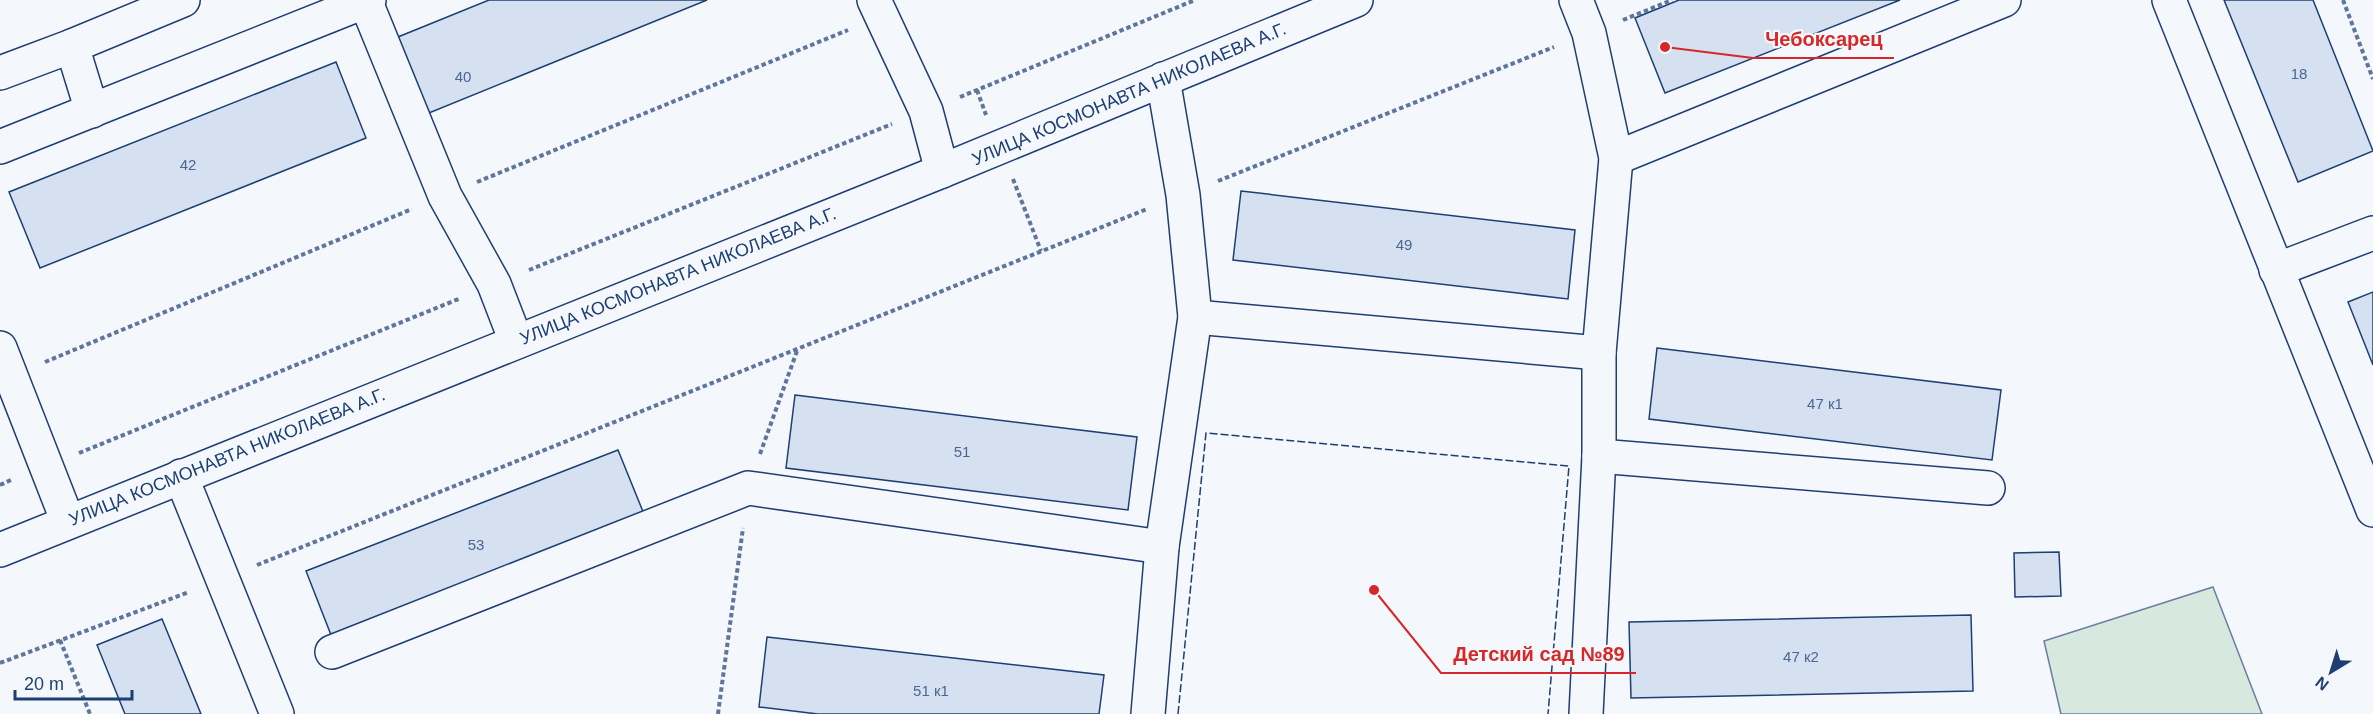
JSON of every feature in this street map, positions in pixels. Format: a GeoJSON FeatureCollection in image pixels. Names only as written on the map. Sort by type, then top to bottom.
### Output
{"type":"FeatureCollection","features":[{"type":"Feature","properties":{"kind":"street"},"geometry":{"type":"LineString","coordinates":[[0,73],[183,0]]}},
{"type":"Feature","properties":{"kind":"street"},"geometry":{"type":"LineString","coordinates":[[0,147],[366,0],[445,196],[494,284],[516,341]]}},
{"type":"Feature","properties":{"kind":"street"},"geometry":{"type":"LineString","coordinates":[[874,0],[926,111],[942,171]]}},
{"type":"Feature","properties":{"kind":"street"},"geometry":{"type":"LineString","coordinates":[[1576,0],[1589,33],[1616,158],[1599,353],[1599,456],[1586,714]]}},
{"type":"Feature","properties":{"kind":"street"},"geometry":{"type":"LineString","coordinates":[[1616,158],[2004,0]]}},
{"type":"Feature","properties":{"kind":"street"},"geometry":{"type":"LineString","coordinates":[[2169,0],[2373,510]]}},
{"type":"Feature","properties":{"kind":"street","name":"УЛИЦА КОСМОНАВТА НИКОЛАЕВА А.Г."},"geometry":{"type":"LineString","coordinates":[[0,550],[942,171],[1346,2]]}},
{"type":"Feature","properties":{"kind":"street"},"geometry":{"type":"LineString","coordinates":[[72,46],[92,111]]}},
{"type":"Feature","properties":{"kind":"street"},"geometry":{"type":"LineString","coordinates":[[1148,714],[1162,547],[1195,317],[1184,195],[1163,79]]}},
{"type":"Feature","properties":{"kind":"street"},"geometry":{"type":"LineString","coordinates":[[2276,270],[2373,233]]}},
{"type":"Feature","properties":{"kind":"street"},"geometry":{"type":"LineString","coordinates":[[1195,317],[1599,353]]}},
{"type":"Feature","properties":{"kind":"street"},"geometry":{"type":"LineString","coordinates":[[0,348],[68,522]]}},
{"type":"Feature","properties":{"kind":"street"},"geometry":{"type":"LineString","coordinates":[[1599,456],[1988,488]]}},
{"type":"Feature","properties":{"kind":"street"},"geometry":{"type":"LineString","coordinates":[[181,476],[277,714]]}},
{"type":"Feature","properties":{"kind":"street"},"geometry":{"type":"LineString","coordinates":[[332,652],[748,488],[1162,547]]}},
{"type":"Feature","properties":{"kind":"path"},"geometry":{"type":"LineString","coordinates":[[957,98],[1196,0]]}},
{"type":"Feature","properties":{"kind":"path"},"geometry":{"type":"LineString","coordinates":[[1622,20],[1672,0]]}},
{"type":"Feature","properties":{"kind":"path"},"geometry":{"type":"LineString","coordinates":[[2343,0],[2373,79]]}},
{"type":"Feature","properties":{"kind":"path"},"geometry":{"type":"LineString","coordinates":[[1218,182],[1561,45]]}},
{"type":"Feature","properties":{"kind":"path"},"geometry":{"type":"LineString","coordinates":[[977,90],[988,120]]}},
{"type":"Feature","properties":{"kind":"path"},"geometry":{"type":"LineString","coordinates":[[525,272],[903,120]]}},
{"type":"Feature","properties":{"kind":"path"},"geometry":{"type":"LineString","coordinates":[[1011,176],[1041,251]]}},
{"type":"Feature","properties":{"kind":"path"},"geometry":{"type":"LineString","coordinates":[[256,566],[1151,208]]}},
{"type":"Feature","properties":{"kind":"path"},"geometry":{"type":"LineString","coordinates":[[72,456],[462,297]]}},
{"type":"Feature","properties":{"kind":"path"},"geometry":{"type":"LineString","coordinates":[[0,663],[200,588]]}},
{"type":"Feature","properties":{"kind":"path"},"geometry":{"type":"LineString","coordinates":[[60,640],[90,714]]}},
{"type":"Feature","properties":{"kind":"shaded area"},"geometry":{"type":"Polygon","coordinates":[[[2213,587],[2262,714],[2061,714],[2044,641],[2213,587]]]}},
{"type":"Feature","properties":{"kind":"building"},"geometry":{"type":"Polygon","coordinates":[[[489,0],[707,0],[424,115],[393,39],[489,0]]]}},
{"type":"Feature","properties":{"kind":"building"},"geometry":{"type":"Polygon","coordinates":[[[1679,0],[1900,0],[1665,93],[1635,18],[1679,0]]]}},
{"type":"Feature","properties":{"kind":"building"},"geometry":{"type":"Polygon","coordinates":[[[2224,0],[2313,0],[2373,151],[2298,182],[2224,0]]]}},
{"type":"Feature","properties":{"kind":"building"},"geometry":{"type":"Polygon","coordinates":[[[336,62],[366,138],[40,268],[9,192],[336,62]]]}},
{"type":"Feature","properties":{"kind":"building"},"geometry":{"type":"Polygon","coordinates":[[[1241,191],[1575,230],[1568,299],[1233,260],[1241,191]]]}},
{"type":"Feature","properties":{"kind":"building"},"geometry":{"type":"Polygon","coordinates":[[[2373,292],[2373,365],[2348,302],[2373,292]]]}},
{"type":"Feature","properties":{"kind":"building"},"geometry":{"type":"Polygon","coordinates":[[[1657,348],[2001,390],[1992,460],[1649,419],[1657,348]]]}},
{"type":"Feature","properties":{"kind":"building"},"geometry":{"type":"Polygon","coordinates":[[[795,395],[1137,437],[1128,510],[786,468],[795,395]]]}},
{"type":"Feature","properties":{"kind":"building"},"geometry":{"type":"Polygon","coordinates":[[[618,450],[646,519],[333,640],[306,571],[618,450]]]}},
{"type":"Feature","properties":{"kind":"building"},"geometry":{"type":"Polygon","coordinates":[[[2059,552],[2061,596],[2015,597],[2014,553],[2059,552]]]}},
{"type":"Feature","properties":{"kind":"building"},"geometry":{"type":"Polygon","coordinates":[[[1971,615],[1973,691],[1631,698],[1629,622],[1971,615]]]}},
{"type":"Feature","properties":{"kind":"building"},"geometry":{"type":"Polygon","coordinates":[[[162,619],[201,714],[125,714],[97,645],[162,619]]]}},
{"type":"Feature","properties":{"kind":"building"},"geometry":{"type":"Polygon","coordinates":[[[767,637],[1104,675],[1099,714],[818,714],[759,707],[767,637]]]}},
{"type":"Feature","properties":{"kind":"fence"},"geometry":{"type":"LineString","coordinates":[[1178,714],[1206,433],[1569,466],[1548,714]]}},
{"type":"Feature","properties":{"kind":"place","name":"Чебоксарец"},"geometry":{"type":"Point","coordinates":[1665,47]}},
{"type":"Feature","properties":{"kind":"place","name":"Детский сад №89"},"geometry":{"type":"Point","coordinates":[1374,590]}}]}
